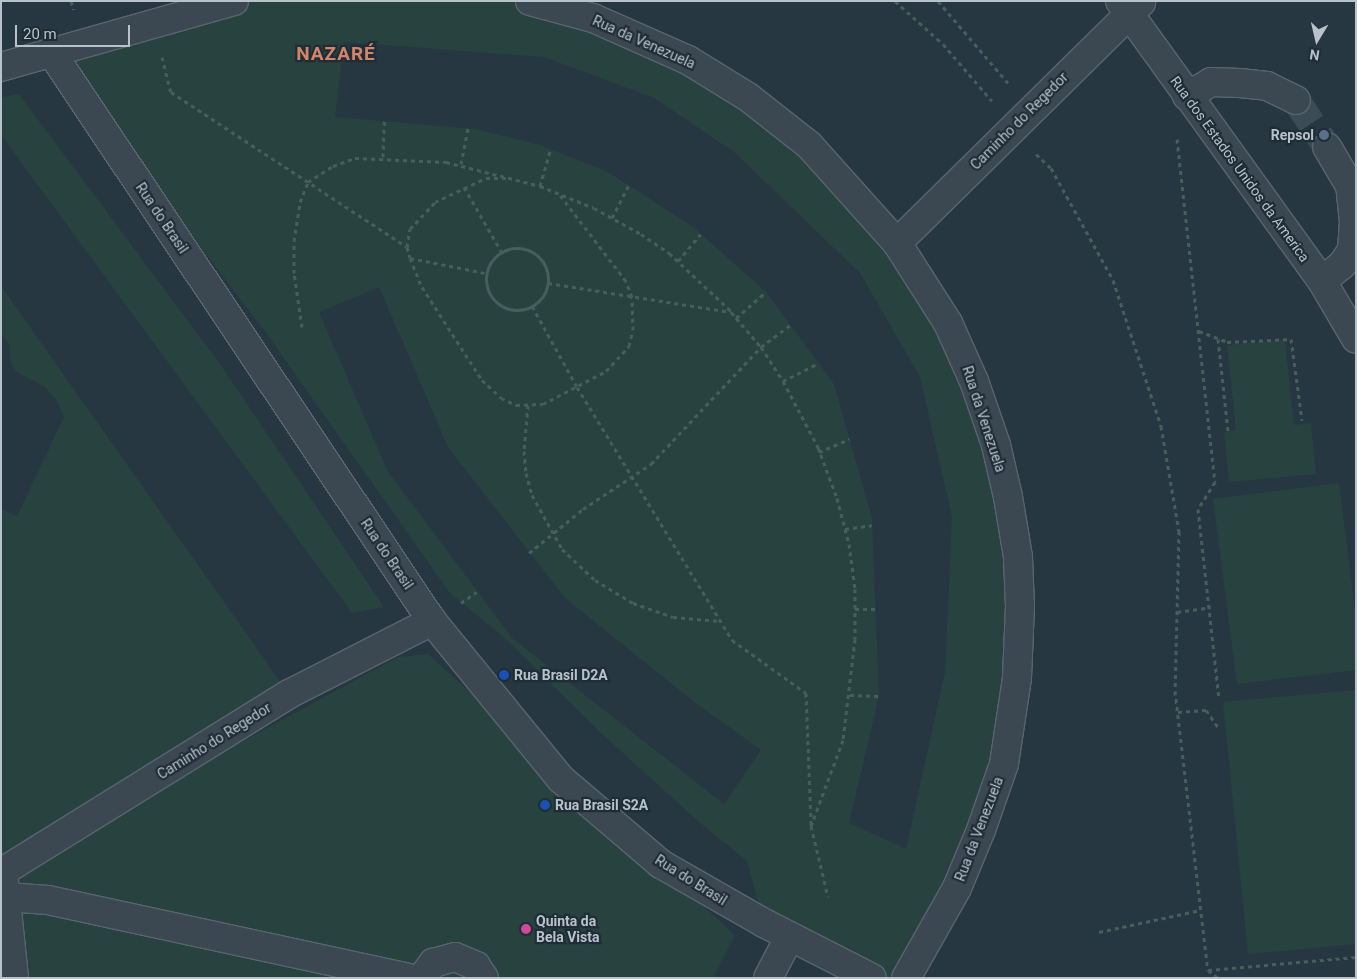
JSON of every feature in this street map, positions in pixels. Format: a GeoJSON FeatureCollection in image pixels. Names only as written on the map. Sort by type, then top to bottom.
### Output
{"type":"FeatureCollection","features":[{"type":"Feature","properties":{"kind":"street"},"geometry":{"type":"LineString","coordinates":[[1,67],[234,1]]}},
{"type":"Feature","properties":{"kind":"street","name":"Rua da Venezuela"},"geometry":{"type":"LineString","coordinates":[[530,1],[593,18],[688,60],[748,97],[809,145],[897,243],[948,323],[977,390],[1008,497],[1020,606],[1017,678],[1004,764],[957,888],[906,978]]}},
{"type":"Feature","properties":{"kind":"street","name":"Caminho do Regedor"},"geometry":{"type":"LineString","coordinates":[[897,243],[1130,5]]}},
{"type":"Feature","properties":{"kind":"street","name":"Rua dos Estados Unidos da America"},"geometry":{"type":"LineString","coordinates":[[1130,5],[1187,96],[1322,282],[1356,339]]}},
{"type":"Feature","properties":{"kind":"street","name":"Rua do Brasil"},"geometry":{"type":"LineString","coordinates":[[51,52],[443,614],[561,779],[661,864],[790,936],[872,978]]}},
{"type":"Feature","properties":{"kind":"street"},"geometry":{"type":"LineString","coordinates":[[1187,96],[1211,82],[1240,83],[1266,86],[1296,100]]}},
{"type":"Feature","properties":{"kind":"street"},"geometry":{"type":"LineString","coordinates":[[1322,282],[1342,265],[1352,250],[1354,222],[1350,186],[1326,147]]}},
{"type":"Feature","properties":{"kind":"street","name":"Caminho do Regedor"},"geometry":{"type":"LineString","coordinates":[[3,879],[289,694],[443,614]]}},
{"type":"Feature","properties":{"kind":"street"},"geometry":{"type":"LineString","coordinates":[[3,879],[14,978]]}},
{"type":"Feature","properties":{"kind":"street"},"geometry":{"type":"LineString","coordinates":[[3,879],[48,900],[408,978]]}},
{"type":"Feature","properties":{"kind":"street"},"geometry":{"type":"LineString","coordinates":[[768,978],[790,936]]}},
{"type":"Feature","properties":{"kind":"street"},"geometry":{"type":"LineString","coordinates":[[422,978],[433,963],[455,958],[476,966],[484,978]]}},
{"type":"Feature","properties":{"kind":"path"},"geometry":{"type":"LineString","coordinates":[[895,1],[943,44],[995,106]]}},
{"type":"Feature","properties":{"kind":"path"},"geometry":{"type":"LineString","coordinates":[[938,1],[1012,88]]}},
{"type":"Feature","properties":{"kind":"path"},"geometry":{"type":"LineString","coordinates":[[165,70],[171,92],[407,247]]}},
{"type":"Feature","properties":{"kind":"path"},"geometry":{"type":"LineString","coordinates":[[383,158],[384,121]]}},
{"type":"Feature","properties":{"kind":"path"},"geometry":{"type":"LineString","coordinates":[[461,165],[468,128]]}},
{"type":"Feature","properties":{"kind":"path"},"geometry":{"type":"LineString","coordinates":[[1176,130],[1215,482],[1198,509],[1211,607],[1219,698]]}},
{"type":"Feature","properties":{"kind":"path"},"geometry":{"type":"LineString","coordinates":[[1032,149],[1051,168],[1113,280],[1161,426],[1178,531],[1178,712],[1208,970],[1218,978]]}},
{"type":"Feature","properties":{"kind":"path"},"geometry":{"type":"LineString","coordinates":[[540,186],[550,150]]}},
{"type":"Feature","properties":{"kind":"path"},"geometry":{"type":"LineString","coordinates":[[302,327],[297,306],[294,241],[300,202],[308,182],[333,166],[355,158],[383,158],[461,165],[516,178],[560,194],[612,218],[641,234],[678,261],[731,312],[761,347],[783,381],[819,452],[845,529],[855,609],[850,695],[843,740],[811,826]]}},
{"type":"Feature","properties":{"kind":"path"},"geometry":{"type":"LineString","coordinates":[[516,178],[486,178],[464,186],[435,202],[419,216],[410,229],[407,247],[422,287],[482,380],[501,398],[528,405],[543,404],[606,371],[629,346],[633,330],[632,297],[613,261],[560,194]]}},
{"type":"Feature","properties":{"kind":"path"},"geometry":{"type":"LineString","coordinates":[[464,186],[501,251]]}},
{"type":"Feature","properties":{"kind":"path"},"geometry":{"type":"LineString","coordinates":[[612,218],[628,186]]}},
{"type":"Feature","properties":{"kind":"path"},"geometry":{"type":"LineString","coordinates":[[678,261],[701,234]]}},
{"type":"Feature","properties":{"kind":"path"},"geometry":{"type":"LineString","coordinates":[[522,248],[534,252],[548,272],[548,283],[545,293],[532,306],[511,310],[494,301],[485,282],[485,273],[490,261],[501,251],[522,248]]}},
{"type":"Feature","properties":{"kind":"path"},"geometry":{"type":"LineString","coordinates":[[410,258],[485,273]]}},
{"type":"Feature","properties":{"kind":"path"},"geometry":{"type":"LineString","coordinates":[[548,283],[731,312]]}},
{"type":"Feature","properties":{"kind":"path"},"geometry":{"type":"LineString","coordinates":[[736,318],[766,292]]}},
{"type":"Feature","properties":{"kind":"path"},"geometry":{"type":"LineString","coordinates":[[532,306],[577,387],[732,640],[806,693],[811,826],[828,897]]}},
{"type":"Feature","properties":{"kind":"path"},"geometry":{"type":"LineString","coordinates":[[529,553],[552,533],[632,478],[674,443],[761,347],[791,324]]}},
{"type":"Feature","properties":{"kind":"path"},"geometry":{"type":"LineString","coordinates":[[1199,331],[1227,342],[1291,339],[1302,420]]}},
{"type":"Feature","properties":{"kind":"path"},"geometry":{"type":"LineString","coordinates":[[1218,339],[1228,431]]}},
{"type":"Feature","properties":{"kind":"path"},"geometry":{"type":"LineString","coordinates":[[783,381],[819,363]]}},
{"type":"Feature","properties":{"kind":"path"},"geometry":{"type":"LineString","coordinates":[[528,405],[524,451],[526,473],[532,495],[552,533],[577,565],[612,592],[633,603],[673,617],[720,621]]}},
{"type":"Feature","properties":{"kind":"path"},"geometry":{"type":"LineString","coordinates":[[819,452],[849,439]]}},
{"type":"Feature","properties":{"kind":"path"},"geometry":{"type":"LineString","coordinates":[[845,529],[872,524]]}},
{"type":"Feature","properties":{"kind":"path"},"geometry":{"type":"LineString","coordinates":[[443,614],[476,592]]}},
{"type":"Feature","properties":{"kind":"path"},"geometry":{"type":"LineString","coordinates":[[1177,612],[1211,607]]}},
{"type":"Feature","properties":{"kind":"path"},"geometry":{"type":"LineString","coordinates":[[855,609],[876,609]]}},
{"type":"Feature","properties":{"kind":"path"},"geometry":{"type":"LineString","coordinates":[[850,695],[879,696]]}},
{"type":"Feature","properties":{"kind":"path"},"geometry":{"type":"LineString","coordinates":[[1178,712],[1206,710],[1218,727]]}},
{"type":"Feature","properties":{"kind":"path"},"geometry":{"type":"LineString","coordinates":[[1099,932],[1201,910]]}},
{"type":"Feature","properties":{"kind":"path"},"geometry":{"type":"LineString","coordinates":[[1208,970],[1356,957]]}},
{"type":"Feature","properties":{"kind":"green space"},"geometry":{"type":"Polygon","coordinates":[[[252,1],[530,1],[593,18],[809,145],[948,323],[1008,497],[1004,764],[906,978],[872,978],[764,923],[747,861],[699,822],[601,733],[507,640],[450,593],[264,330],[51,52],[252,1]],[[344,42],[335,117],[475,129],[537,144],[608,172],[693,227],[766,292],[834,384],[872,519],[879,696],[849,823],[906,849],[945,672],[952,517],[920,377],[860,273],[734,152],[654,98],[544,57],[344,42]],[[379,287],[319,312],[387,470],[512,638],[724,804],[761,750],[693,701],[565,598],[448,447],[379,287]]]}},
{"type":"Feature","properties":{"kind":"green space"},"geometry":{"type":"Polygon","coordinates":[[[19,94],[220,364],[384,607],[352,613],[1,135],[1,97],[19,94]]]}},
{"type":"Feature","properties":{"kind":"green space"},"geometry":{"type":"Polygon","coordinates":[[[1,286],[289,694],[14,865],[398,657],[428,654],[735,935],[713,978],[24,978],[1,867],[1,509],[17,516],[64,417],[57,401],[45,387],[15,371],[10,360],[10,346],[1,333],[1,286]]]}},
{"type":"Feature","properties":{"kind":"green space"},"geometry":{"type":"Polygon","coordinates":[[[1285,340],[1294,425],[1311,423],[1316,474],[1229,482],[1224,432],[1236,430],[1227,345],[1285,340]]]}},
{"type":"Feature","properties":{"kind":"green space"},"geometry":{"type":"Polygon","coordinates":[[[1339,483],[1356,618],[1356,670],[1237,684],[1213,499],[1339,483]]]}},
{"type":"Feature","properties":{"kind":"green space"},"geometry":{"type":"Polygon","coordinates":[[[1356,690],[1356,944],[1248,954],[1223,702],[1356,690]]]}},
{"type":"Feature","properties":{"kind":"tunnel"},"geometry":{"type":"LineString","coordinates":[[1296,100],[1327,147]]}},
{"type":"Feature","properties":{"kind":"place","name":"Repsol"},"geometry":{"type":"Point","coordinates":[1324,135]}},
{"type":"Feature","properties":{"kind":"place","name":"Rua Brasil D2A"},"geometry":{"type":"Point","coordinates":[504,675]}},
{"type":"Feature","properties":{"kind":"place","name":"Rua Brasil S2A"},"geometry":{"type":"Point","coordinates":[545,805]}},
{"type":"Feature","properties":{"kind":"place","name":"Quinta da Bela Vista"},"geometry":{"type":"Point","coordinates":[526,929]}},
{"type":"Feature","properties":{"kind":"district","name":"NAZARÉ"},"geometry":{"type":"Point","coordinates":[336,54]}}]}
